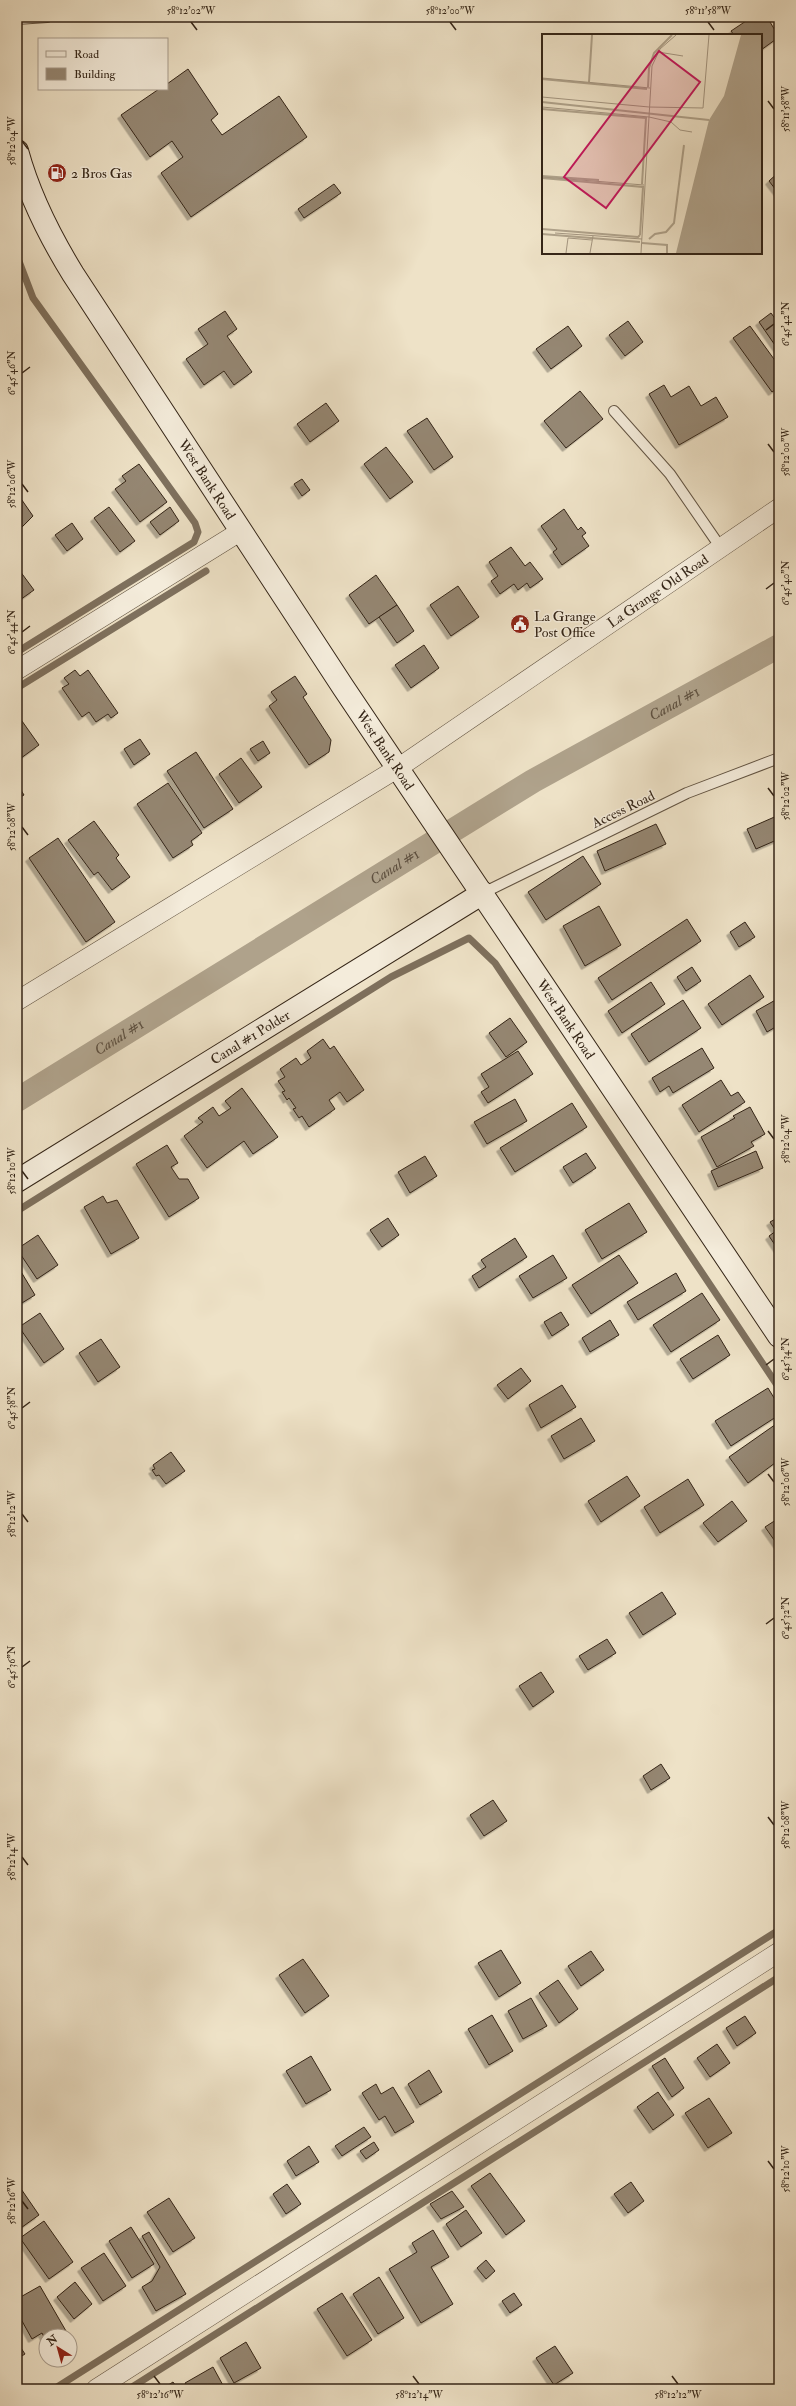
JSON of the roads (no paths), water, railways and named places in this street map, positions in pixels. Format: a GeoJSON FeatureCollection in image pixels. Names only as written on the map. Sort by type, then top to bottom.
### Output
{"type":"FeatureCollection","features":[{"type":"Feature","properties":{"kind":"street","name":"West Bank Road"},"geometry":{"type":"LineString","coordinates":[[17,151],[24,176],[53,242],[241,531],[398,768],[779,1336]]}},
{"type":"Feature","properties":{"kind":"street","name":"La Grange Old Road"},"geometry":{"type":"LineString","coordinates":[[17,1001],[398,768],[779,508]]}},
{"type":"Feature","properties":{"kind":"street"},"geometry":{"type":"LineString","coordinates":[[17,670],[241,531]]}},
{"type":"Feature","properties":{"kind":"street","name":"Canal #1 Polder"},"geometry":{"type":"LineString","coordinates":[[17,1181],[483,893]]}},
{"type":"Feature","properties":{"kind":"street"},"geometry":{"type":"LineString","coordinates":[[96,2389],[779,1952]]}},
{"type":"Feature","properties":{"kind":"lane"},"geometry":{"type":"LineString","coordinates":[[17,19],[47,17]]}},
{"type":"Feature","properties":{"kind":"lane"},"geometry":{"type":"LineString","coordinates":[[614,411],[670,474],[721,548]]}},
{"type":"Feature","properties":{"kind":"lane","name":"Access Road"},"geometry":{"type":"LineString","coordinates":[[483,893],[687,793],[779,758]]}},
{"type":"Feature","properties":{"kind":"waterway"},"geometry":{"type":"LineString","coordinates":[[17,256],[33,298],[195,523],[198,532],[194,542],[17,652]]}},
{"type":"Feature","properties":{"kind":"waterway"},"geometry":{"type":"LineString","coordinates":[[17,688],[206,571]]}},
{"type":"Feature","properties":{"kind":"waterway","name":"Canal #1"},"geometry":{"type":"LineString","coordinates":[[17,1100],[533,781],[779,646]]}},
{"type":"Feature","properties":{"kind":"waterway"},"geometry":{"type":"LineString","coordinates":[[17,1211],[391,977],[469,938],[495,963],[779,1388]]}},
{"type":"Feature","properties":{"kind":"waterway"},"geometry":{"type":"LineString","coordinates":[[54,2389],[779,1930]]}},
{"type":"Feature","properties":{"kind":"waterway"},"geometry":{"type":"LineString","coordinates":[[129,2389],[779,1977]]}},
{"type":"Feature","properties":{"kind":"place","name":"2 Bros Gas"},"geometry":{"type":"Point","coordinates":[57,173]}},
{"type":"Feature","properties":{"kind":"place","name":"La Grange Post Office"},"geometry":{"type":"Point","coordinates":[520,624]}}]}
